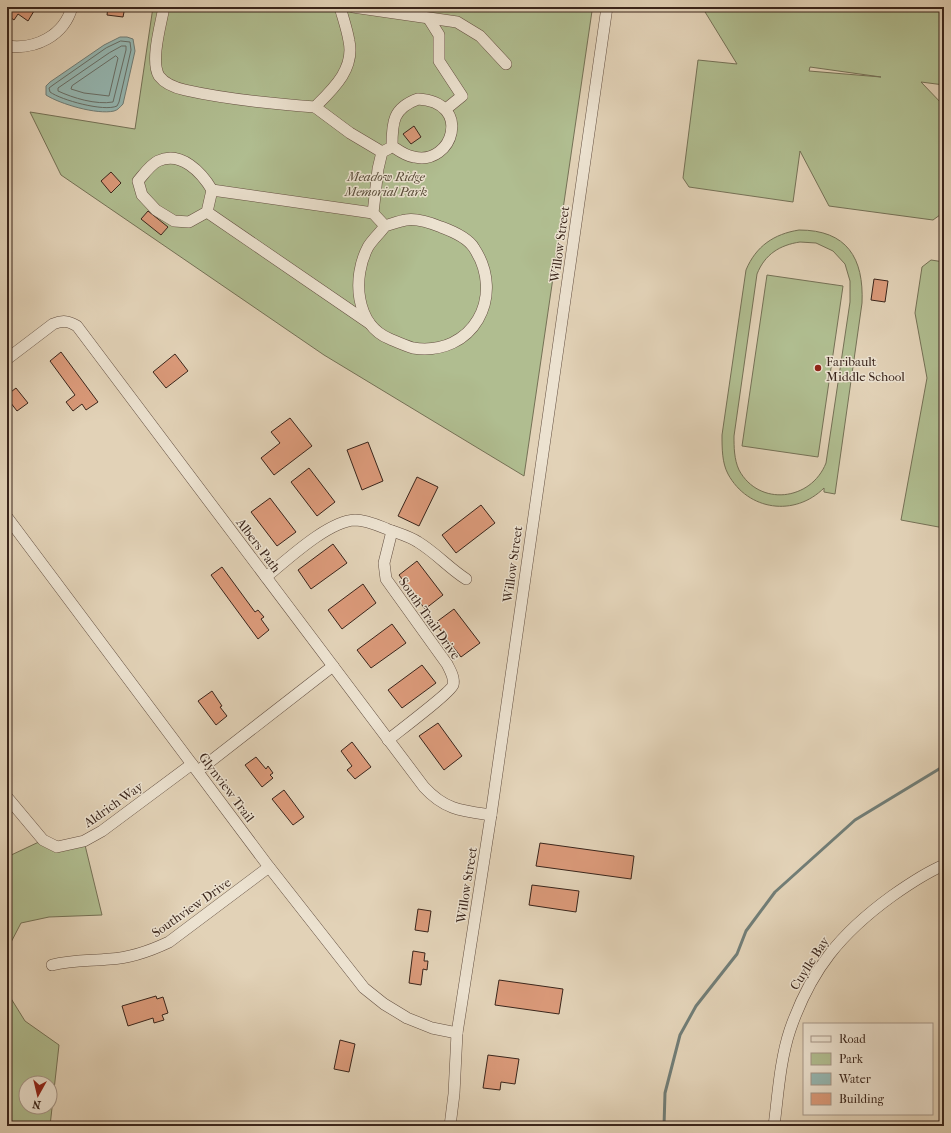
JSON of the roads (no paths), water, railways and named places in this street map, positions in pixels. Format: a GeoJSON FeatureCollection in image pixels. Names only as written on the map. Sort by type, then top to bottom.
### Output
{"type":"FeatureCollection","features":[{"type":"Feature","properties":{"kind":"street"},"geometry":{"type":"LineString","coordinates":[[7,46],[33,46],[48,39],[61,28],[70,15],[72,7]]}},
{"type":"Feature","properties":{"kind":"street"},"geometry":{"type":"LineString","coordinates":[[164,7],[155,60],[159,75],[169,84],[184,90],[282,105],[315,108],[350,133],[382,152]]}},
{"type":"Feature","properties":{"kind":"street"},"geometry":{"type":"LineString","coordinates":[[315,108],[343,76],[349,62],[349,42],[340,7]]}},
{"type":"Feature","properties":{"kind":"street"},"geometry":{"type":"LineString","coordinates":[[353,7],[457,22],[480,36],[506,64]]}},
{"type":"Feature","properties":{"kind":"street","name":"Willow Street"},"geometry":{"type":"LineString","coordinates":[[450,1126],[454,1094],[457,1033],[607,7]]}},
{"type":"Feature","properties":{"kind":"street"},"geometry":{"type":"LineString","coordinates":[[429,19],[439,35],[439,61],[462,96],[446,109]]}},
{"type":"Feature","properties":{"kind":"street"},"geometry":{"type":"LineString","coordinates":[[439,35],[457,22]]}},
{"type":"Feature","properties":{"kind":"street"},"geometry":{"type":"LineString","coordinates":[[418,99],[428,99],[438,102],[446,109],[452,120],[451,133],[446,145],[438,153],[426,158],[414,157],[392,146],[394,119],[400,109],[408,103],[418,99]]}},
{"type":"Feature","properties":{"kind":"street"},"geometry":{"type":"LineString","coordinates":[[373,213],[378,169],[382,152],[392,146]]}},
{"type":"Feature","properties":{"kind":"street"},"geometry":{"type":"LineString","coordinates":[[173,159],[189,163],[205,179],[212,190],[207,212],[189,222],[174,221],[156,210],[142,195],[138,181],[159,161],[173,159]]}},
{"type":"Feature","properties":{"kind":"street"},"geometry":{"type":"LineString","coordinates":[[212,190],[373,213],[386,226]]}},
{"type":"Feature","properties":{"kind":"street"},"geometry":{"type":"LineString","coordinates":[[207,212],[369,323],[386,337],[413,348],[440,347],[463,339],[479,320],[487,297],[485,272],[474,247],[455,232],[432,223],[407,220],[386,226],[368,246],[359,272],[359,298],[369,323]]}},
{"type":"Feature","properties":{"kind":"street","name":"Albers Path"},"geometry":{"type":"LineString","coordinates":[[7,359],[53,324],[60,321],[69,322],[77,326],[424,788],[442,804],[454,809],[490,815]]}},
{"type":"Feature","properties":{"kind":"street","name":"Glynview Trail"},"geometry":{"type":"LineString","coordinates":[[7,517],[269,867],[364,988],[384,1004],[407,1018],[432,1028],[457,1033]]}},
{"type":"Feature","properties":{"kind":"street"},"geometry":{"type":"LineString","coordinates":[[266,577],[308,543],[338,524],[354,520],[364,521],[416,540],[433,552],[451,569],[466,579]]}},
{"type":"Feature","properties":{"kind":"street","name":"South Trail Drive"},"geometry":{"type":"LineString","coordinates":[[388,740],[444,696],[453,687],[454,680],[443,658],[386,579],[384,563],[392,531]]}},
{"type":"Feature","properties":{"kind":"street","name":"Aldrich Way"},"geometry":{"type":"LineString","coordinates":[[9,803],[43,840],[50,844],[57,847],[84,841],[102,831],[195,768],[333,666]]}},
{"type":"Feature","properties":{"kind":"street","name":"Cuylle Bay"},"geometry":{"type":"LineString","coordinates":[[774,1126],[790,1031],[800,1004],[818,972],[848,931],[870,912],[918,878],[944,865]]}},
{"type":"Feature","properties":{"kind":"street","name":"Southview Drive"},"geometry":{"type":"LineString","coordinates":[[52,965],[80,959],[111,959],[131,957],[151,951],[169,942],[269,867]]}},
{"type":"Feature","properties":{"kind":"water"},"geometry":{"type":"Polygon","coordinates":[[[120,37],[133,39],[135,51],[123,104],[118,109],[107,112],[89,110],[60,102],[46,95],[46,86],[50,82],[104,45],[120,37]]]}},
{"type":"Feature","properties":{"kind":"waterway"},"geometry":{"type":"LineString","coordinates":[[664,1126],[665,1093],[680,1035],[696,1006],[737,954],[746,931],[775,892],[855,820],[944,766]]}},
{"type":"Feature","properties":{"kind":"place","name":"Faribault Middle School"},"geometry":{"type":"Point","coordinates":[818,368]}},
{"type":"Feature","properties":{"kind":"park label","name":"Meadow Ridge Memorial Park"},"geometry":{"type":"Point","coordinates":[386,184]}}]}
